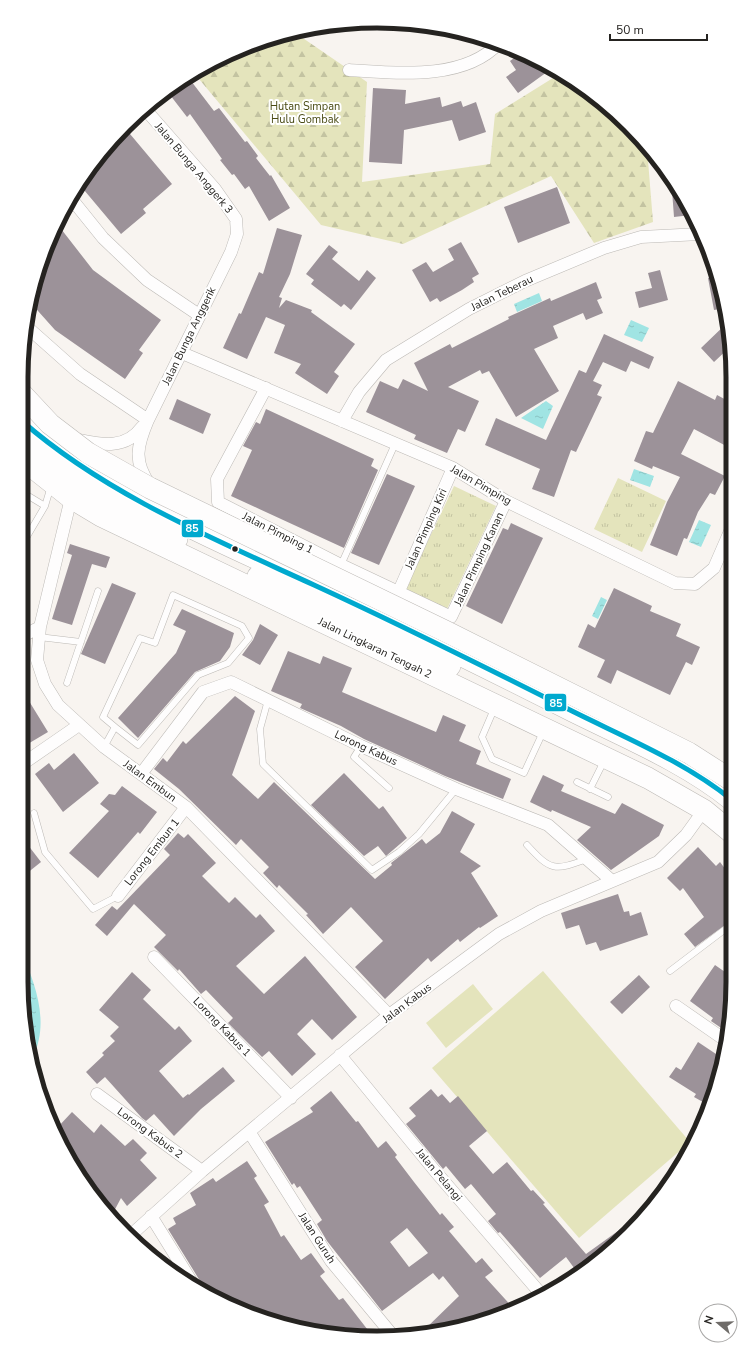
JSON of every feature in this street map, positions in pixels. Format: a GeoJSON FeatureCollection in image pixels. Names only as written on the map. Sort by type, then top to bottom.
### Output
{"type":"FeatureCollection","features":[{"type":"Feature","properties":{"kind":"highway"},"geometry":{"type":"LineString","coordinates":[[28,400],[50,424],[88,453],[150,488],[445,631],[689,753],[726,776]]}},
{"type":"Feature","properties":{"kind":"highway"},"geometry":{"type":"LineString","coordinates":[[28,432],[172,518],[386,618],[658,754],[718,789],[726,795]]}},
{"type":"Feature","properties":{"kind":"highway"},"geometry":{"type":"LineString","coordinates":[[28,439],[34,452],[87,487],[184,543],[329,608],[516,698],[663,771],[702,793],[726,811]]}},
{"type":"Feature","properties":{"kind":"highway","name":"Jalan Lingkaran Tengah 2"},"geometry":{"type":"LineString","coordinates":[[28,464],[71,498],[114,523],[648,778],[704,810],[726,828]]}},
{"type":"Feature","properties":{"kind":"street"},"geometry":{"type":"LineString","coordinates":[[349,70],[420,72],[467,66],[494,49]]}},
{"type":"Feature","properties":{"kind":"street","name":"Jalan Bunga Anggerk 3"},"geometry":{"type":"LineString","coordinates":[[149,113],[215,189],[236,219],[237,234],[231,252]]}},
{"type":"Feature","properties":{"kind":"street"},"geometry":{"type":"LineString","coordinates":[[75,202],[103,238],[147,280],[199,315]]}},
{"type":"Feature","properties":{"kind":"street","name":"Jalan Teberau"},"geometry":{"type":"LineString","coordinates":[[342,421],[359,392],[386,360],[468,309],[525,281],[604,248],[641,237],[695,234]]}},
{"type":"Feature","properties":{"kind":"street","name":"Jalan Bunga Anggerik"},"geometry":{"type":"LineString","coordinates":[[172,518],[142,474],[138,459],[138,443],[231,252]]}},
{"type":"Feature","properties":{"kind":"street"},"geometry":{"type":"LineString","coordinates":[[31,331],[80,374],[148,420]]}},
{"type":"Feature","properties":{"kind":"street","name":"Jalan Pimping"},"geometry":{"type":"LineString","coordinates":[[182,353],[453,468],[506,500],[675,583],[695,584],[714,568],[726,540]]}},
{"type":"Feature","properties":{"kind":"street","name":"Jalan Pimping 1"},"geometry":{"type":"LineString","coordinates":[[266,388],[217,479],[218,502],[341,565],[451,617]]}},
{"type":"Feature","properties":{"kind":"street","name":"Jalan Bunga Anggerik"},"geometry":{"type":"LineString","coordinates":[[28,431],[91,442],[120,444],[139,431],[148,420]]}},
{"type":"Feature","properties":{"kind":"street","name":"Jalan Pimping Kiri"},"geometry":{"type":"LineString","coordinates":[[398,591],[453,468]]}},
{"type":"Feature","properties":{"kind":"street","name":"Jalan Embun"},"geometry":{"type":"LineString","coordinates":[[71,498],[39,632],[37,660],[45,684],[58,705],[104,747],[186,807],[389,1015]]}},
{"type":"Feature","properties":{"kind":"street","name":"Jalan Pimping Kanan"},"geometry":{"type":"LineString","coordinates":[[451,617],[506,500]]}},
{"type":"Feature","properties":{"kind":"street"},"geometry":{"type":"LineString","coordinates":[[28,635],[39,632]]}},
{"type":"Feature","properties":{"kind":"street","name":"Lorong Kabus"},"geometry":{"type":"LineString","coordinates":[[141,774],[203,692],[231,682],[361,746],[456,789],[548,825],[612,881]]}},
{"type":"Feature","properties":{"kind":"street"},"geometry":{"type":"LineString","coordinates":[[28,760],[79,725]]}},
{"type":"Feature","properties":{"kind":"street","name":"Lorong Embun 1"},"geometry":{"type":"LineString","coordinates":[[118,896],[186,807]]}},
{"type":"Feature","properties":{"kind":"street","name":"Jalan Kabus"},"geometry":{"type":"LineString","coordinates":[[134,1232],[202,1171],[389,1015],[499,934],[541,911],[658,862],[686,835],[704,810]]}},
{"type":"Feature","properties":{"kind":"street","name":"Lorong Kabus 1"},"geometry":{"type":"LineString","coordinates":[[154,957],[291,1098]]}},
{"type":"Feature","properties":{"kind":"street"},"geometry":{"type":"LineString","coordinates":[[676,1006],[721,1037]]}},
{"type":"Feature","properties":{"kind":"street","name":"Jalan Pelangi"},"geometry":{"type":"LineString","coordinates":[[340,1055],[435,1171],[538,1291]]}},
{"type":"Feature","properties":{"kind":"street","name":"Lorong Kabus 2"},"geometry":{"type":"LineString","coordinates":[[97,1094],[202,1171]]}},
{"type":"Feature","properties":{"kind":"street","name":"Jalan Guruh"},"geometry":{"type":"LineString","coordinates":[[250,1132],[331,1260],[389,1330]]}},
{"type":"Feature","properties":{"kind":"street"},"geometry":{"type":"LineString","coordinates":[[151,1216],[187,1275]]}},
{"type":"Feature","properties":{"kind":"lane"},"geometry":{"type":"LineString","coordinates":[[341,565],[395,444]]}},
{"type":"Feature","properties":{"kind":"lane"},"geometry":{"type":"LineString","coordinates":[[28,535],[45,506],[52,483]]}},
{"type":"Feature","properties":{"kind":"lane"},"geometry":{"type":"LineString","coordinates":[[28,496],[45,506]]}},
{"type":"Feature","properties":{"kind":"lane"},"geometry":{"type":"LineString","coordinates":[[67,683],[98,591]]}},
{"type":"Feature","properties":{"kind":"lane"},"geometry":{"type":"LineString","coordinates":[[174,595],[242,626],[249,638],[228,663],[198,675],[138,745],[115,727],[103,717],[140,638],[155,643],[174,595]]}},
{"type":"Feature","properties":{"kind":"lane"},"geometry":{"type":"LineString","coordinates":[[39,632],[81,642]]}},
{"type":"Feature","properties":{"kind":"lane"},"geometry":{"type":"LineString","coordinates":[[268,700],[260,729],[262,764],[372,870],[420,834],[456,789]]}},
{"type":"Feature","properties":{"kind":"lane"},"geometry":{"type":"LineString","coordinates":[[495,705],[482,738],[492,759],[524,773],[544,729]]}},
{"type":"Feature","properties":{"kind":"lane"},"geometry":{"type":"LineString","coordinates":[[104,747],[115,727]]}},
{"type":"Feature","properties":{"kind":"lane"},"geometry":{"type":"LineString","coordinates":[[361,746],[354,757],[389,788]]}},
{"type":"Feature","properties":{"kind":"lane"},"geometry":{"type":"LineString","coordinates":[[590,789],[606,758]]}},
{"type":"Feature","properties":{"kind":"lane"},"geometry":{"type":"LineString","coordinates":[[577,782],[608,797]]}},
{"type":"Feature","properties":{"kind":"lane"},"geometry":{"type":"LineString","coordinates":[[34,813],[45,852],[93,909],[118,896]]}},
{"type":"Feature","properties":{"kind":"lane"},"geometry":{"type":"LineString","coordinates":[[526,845],[544,863],[553,867],[567,867],[588,859]]}},
{"type":"Feature","properties":{"kind":"lane"},"geometry":{"type":"LineString","coordinates":[[670,971],[726,929]]}},
{"type":"Feature","properties":{"kind":"green space","name":"Hutan Simpan Hulu Gombak"},"geometry":{"type":"Polygon","coordinates":[[[301,37],[367,82],[362,182],[490,164],[495,114],[555,77],[589,100],[607,115],[624,130],[648,158],[653,222],[594,243],[551,176],[403,244],[321,225],[198,78],[243,55],[301,37]]]}},
{"type":"Feature","properties":{"kind":"green space"},"geometry":{"type":"Polygon","coordinates":[[[618,478],[666,501],[642,552],[594,529],[618,478]]]}},
{"type":"Feature","properties":{"kind":"green space"},"geometry":{"type":"Polygon","coordinates":[[[454,486],[496,506],[447,609],[405,589],[454,486]]]}},
{"type":"Feature","properties":{"kind":"green space"},"geometry":{"type":"Polygon","coordinates":[[[543,971],[688,1140],[684,1147],[579,1238],[432,1068],[543,971]]]}},
{"type":"Feature","properties":{"kind":"green space"},"geometry":{"type":"Polygon","coordinates":[[[473,984],[493,1009],[446,1048],[426,1023],[473,984]]]}},
{"type":"Feature","properties":{"kind":"water"},"geometry":{"type":"Polygon","coordinates":[[[539,293],[542,301],[517,312],[514,304],[539,293]]]}},
{"type":"Feature","properties":{"kind":"water"},"geometry":{"type":"Polygon","coordinates":[[[631,320],[649,328],[642,342],[624,335],[631,320]]]}},
{"type":"Feature","properties":{"kind":"water"},"geometry":{"type":"Polygon","coordinates":[[[546,401],[553,406],[543,429],[521,418],[546,401]]]}},
{"type":"Feature","properties":{"kind":"water"},"geometry":{"type":"Polygon","coordinates":[[[634,469],[654,476],[650,487],[630,480],[634,469]]]}},
{"type":"Feature","properties":{"kind":"water"},"geometry":{"type":"Polygon","coordinates":[[[699,520],[711,525],[701,547],[689,542],[699,520]]]}},
{"type":"Feature","properties":{"kind":"water"},"geometry":{"type":"Polygon","coordinates":[[[601,597],[607,600],[598,619],[592,616],[601,597]]]}},
{"type":"Feature","properties":{"kind":"water"},"geometry":{"type":"Polygon","coordinates":[[[28,968],[39,1003],[40,1030],[35,1051],[31,1028],[28,968]]]}},
{"type":"Feature","properties":{"kind":"building"},"geometry":{"type":"Polygon","coordinates":[[[515,57],[547,72],[518,93],[506,77],[516,70],[510,61],[515,57]]]}},
{"type":"Feature","properties":{"kind":"building"},"geometry":{"type":"Polygon","coordinates":[[[192,82],[214,111],[219,108],[245,142],[247,141],[258,156],[256,158],[270,176],[271,175],[290,208],[269,221],[249,186],[245,189],[234,174],[232,175],[220,160],[222,159],[190,114],[187,117],[171,96],[192,82]]]}},
{"type":"Feature","properties":{"kind":"building"},"geometry":{"type":"Polygon","coordinates":[[[373,88],[406,90],[405,104],[440,97],[442,107],[461,101],[463,107],[476,102],[486,132],[459,141],[452,120],[404,130],[402,164],[369,162],[373,88]]]}},
{"type":"Feature","properties":{"kind":"building"},"geometry":{"type":"Polygon","coordinates":[[[128,132],[172,184],[143,209],[146,213],[121,234],[83,189],[100,165],[128,132]]]}},
{"type":"Feature","properties":{"kind":"building"},"geometry":{"type":"Polygon","coordinates":[[[557,187],[570,223],[518,243],[504,207],[557,187]]]}},
{"type":"Feature","properties":{"kind":"building"},"geometry":{"type":"Polygon","coordinates":[[[672,191],[686,216],[674,217],[672,191]]]}},
{"type":"Feature","properties":{"kind":"building"},"geometry":{"type":"Polygon","coordinates":[[[277,228],[302,235],[290,274],[279,297],[282,298],[279,308],[286,300],[312,310],[311,312],[355,344],[334,372],[339,376],[327,394],[295,373],[301,364],[274,353],[285,325],[266,317],[247,359],[223,348],[239,313],[241,314],[259,272],[263,274],[277,228]]]}},
{"type":"Feature","properties":{"kind":"building"},"geometry":{"type":"Polygon","coordinates":[[[61,229],[93,270],[161,320],[139,350],[143,353],[125,379],[55,330],[35,308],[47,265],[61,229]]]}},
{"type":"Feature","properties":{"kind":"building"},"geometry":{"type":"Polygon","coordinates":[[[461,242],[479,274],[472,278],[474,282],[462,290],[440,302],[437,298],[430,302],[412,270],[426,262],[433,272],[454,260],[448,249],[461,242]]]}},
{"type":"Feature","properties":{"kind":"building"},"geometry":{"type":"Polygon","coordinates":[[[329,245],[338,252],[332,259],[359,281],[367,270],[376,278],[351,310],[344,304],[341,307],[311,284],[314,280],[306,274],[329,245]]]}},
{"type":"Feature","properties":{"kind":"building"},"geometry":{"type":"Polygon","coordinates":[[[660,270],[668,300],[639,308],[635,292],[652,288],[648,273],[660,270]]]}},
{"type":"Feature","properties":{"kind":"building"},"geometry":{"type":"Polygon","coordinates":[[[711,277],[719,309],[714,310],[708,278],[711,277]]]}},
{"type":"Feature","properties":{"kind":"building"},"geometry":{"type":"Polygon","coordinates":[[[596,282],[602,298],[597,300],[603,313],[586,320],[583,313],[553,326],[558,338],[534,349],[559,391],[516,417],[489,371],[482,374],[480,370],[448,387],[479,401],[465,432],[458,429],[447,453],[414,439],[416,435],[366,412],[380,381],[398,389],[403,379],[428,391],[414,363],[450,344],[452,348],[509,319],[508,317],[550,298],[551,301],[596,282]]]}},
{"type":"Feature","properties":{"kind":"building"},"geometry":{"type":"Polygon","coordinates":[[[722,327],[725,352],[714,362],[701,348],[722,327]]]}},
{"type":"Feature","properties":{"kind":"building"},"geometry":{"type":"Polygon","coordinates":[[[604,334],[654,357],[649,369],[631,361],[626,372],[603,362],[593,381],[602,385],[597,395],[602,397],[576,452],[571,450],[554,497],[532,489],[540,469],[485,445],[496,418],[546,440],[579,370],[586,373],[604,334]]]}},
{"type":"Feature","properties":{"kind":"building"},"geometry":{"type":"Polygon","coordinates":[[[678,381],[715,400],[717,395],[726,400],[726,446],[694,429],[681,454],[725,476],[715,495],[710,493],[698,512],[687,539],[684,538],[677,556],[650,545],[667,502],[680,477],[653,466],[652,469],[634,461],[646,431],[653,433],[678,381]]]}},
{"type":"Feature","properties":{"kind":"building"},"geometry":{"type":"Polygon","coordinates":[[[177,399],[211,414],[203,434],[169,419],[177,399]]]}},
{"type":"Feature","properties":{"kind":"building"},"geometry":{"type":"Polygon","coordinates":[[[266,409],[374,459],[371,466],[378,470],[344,548],[231,496],[252,450],[243,446],[256,422],[260,424],[266,409]]]}},
{"type":"Feature","properties":{"kind":"building"},"geometry":{"type":"Polygon","coordinates":[[[387,474],[415,486],[379,565],[351,553],[387,474]]]}},
{"type":"Feature","properties":{"kind":"building"},"geometry":{"type":"Polygon","coordinates":[[[511,523],[543,538],[502,624],[466,606],[503,528],[508,530],[511,523]]]}},
{"type":"Feature","properties":{"kind":"building"},"geometry":{"type":"Polygon","coordinates":[[[70,544],[110,557],[106,568],[92,564],[72,625],[52,619],[72,555],[67,553],[70,544]]]}},
{"type":"Feature","properties":{"kind":"building"},"geometry":{"type":"Polygon","coordinates":[[[112,583],[136,593],[105,664],[81,654],[112,583]]]}},
{"type":"Feature","properties":{"kind":"building"},"geometry":{"type":"Polygon","coordinates":[[[614,588],[652,606],[650,611],[681,624],[676,636],[700,647],[692,665],[686,662],[670,695],[617,670],[611,684],[597,677],[605,660],[578,647],[588,624],[595,628],[614,588]]]}},
{"type":"Feature","properties":{"kind":"building"},"geometry":{"type":"Polygon","coordinates":[[[182,609],[234,633],[230,647],[220,661],[195,672],[138,738],[118,718],[176,653],[186,631],[173,625],[182,609]]]}},
{"type":"Feature","properties":{"kind":"building"},"geometry":{"type":"Polygon","coordinates":[[[260,624],[278,635],[260,665],[242,655],[253,640],[260,624]]]}},
{"type":"Feature","properties":{"kind":"building"},"geometry":{"type":"Polygon","coordinates":[[[288,651],[320,664],[323,656],[352,668],[342,692],[436,732],[443,715],[466,725],[459,741],[481,751],[476,764],[511,779],[503,799],[445,776],[364,739],[341,726],[300,708],[302,704],[271,691],[288,651]]]}},
{"type":"Feature","properties":{"kind":"building"},"geometry":{"type":"Polygon","coordinates":[[[235,696],[255,711],[232,775],[258,799],[274,782],[375,879],[392,865],[391,863],[422,839],[426,844],[440,833],[452,811],[475,824],[460,852],[481,866],[471,873],[498,916],[480,928],[479,927],[460,942],[458,939],[431,962],[428,958],[385,999],[355,967],[383,941],[351,907],[323,934],[306,915],[308,914],[279,885],[277,888],[263,873],[269,867],[241,839],[236,845],[179,789],[154,769],[163,758],[167,762],[183,741],[186,744],[235,696]]]}},
{"type":"Feature","properties":{"kind":"building"},"geometry":{"type":"Polygon","coordinates":[[[28,699],[48,732],[28,744],[28,699]]]}},
{"type":"Feature","properties":{"kind":"building"},"geometry":{"type":"Polygon","coordinates":[[[74,753],[99,783],[63,812],[35,774],[49,763],[54,770],[74,753]]]}},
{"type":"Feature","properties":{"kind":"building"},"geometry":{"type":"Polygon","coordinates":[[[344,773],[379,809],[383,806],[407,838],[386,856],[378,846],[364,856],[311,805],[344,773]]]}},
{"type":"Feature","properties":{"kind":"building"},"geometry":{"type":"Polygon","coordinates":[[[543,775],[564,785],[561,791],[615,814],[622,803],[664,825],[659,836],[611,870],[577,840],[591,827],[552,810],[551,812],[530,802],[543,775]]]}},
{"type":"Feature","properties":{"kind":"building"},"geometry":{"type":"Polygon","coordinates":[[[122,786],[157,812],[140,834],[138,832],[98,878],[69,853],[109,811],[100,804],[109,794],[115,795],[122,786]]]}},
{"type":"Feature","properties":{"kind":"building"},"geometry":{"type":"Polygon","coordinates":[[[178,833],[184,838],[188,834],[216,863],[202,876],[229,903],[235,897],[256,918],[260,914],[275,931],[236,966],[264,994],[305,956],[357,1017],[332,1040],[312,1019],[297,1034],[316,1054],[292,1076],[269,1051],[262,1057],[228,1023],[233,1018],[206,990],[201,994],[179,969],[178,971],[154,947],[166,935],[134,904],[107,936],[95,925],[112,906],[117,910],[170,855],[164,849],[178,833]]]}},
{"type":"Feature","properties":{"kind":"building"},"geometry":{"type":"Polygon","coordinates":[[[28,845],[41,862],[28,872],[28,845]]]}},
{"type":"Feature","properties":{"kind":"building"},"geometry":{"type":"Polygon","coordinates":[[[698,847],[716,866],[720,862],[726,870],[726,924],[695,947],[684,934],[704,917],[683,888],[680,891],[667,878],[698,847]]]}},
{"type":"Feature","properties":{"kind":"building"},"geometry":{"type":"Polygon","coordinates":[[[618,894],[624,912],[629,911],[630,916],[641,912],[648,935],[600,951],[596,942],[586,945],[579,925],[566,929],[561,913],[618,894]]]}},
{"type":"Feature","properties":{"kind":"building"},"geometry":{"type":"Polygon","coordinates":[[[715,965],[725,972],[726,971],[723,1029],[711,1021],[713,1018],[690,1001],[715,965]]]}},
{"type":"Feature","properties":{"kind":"building"},"geometry":{"type":"Polygon","coordinates":[[[132,972],[151,990],[143,999],[175,1030],[179,1026],[192,1041],[159,1071],[183,1098],[188,1094],[189,1095],[223,1067],[235,1081],[201,1109],[174,1136],[154,1114],[146,1121],[142,1118],[105,1077],[97,1084],[86,1072],[104,1055],[102,1053],[115,1041],[110,1036],[119,1027],[99,1010],[132,972]]]}},
{"type":"Feature","properties":{"kind":"building"},"geometry":{"type":"Polygon","coordinates":[[[639,975],[650,987],[622,1014],[610,1002],[639,975]]]}},
{"type":"Feature","properties":{"kind":"building"},"geometry":{"type":"Polygon","coordinates":[[[698,1042],[718,1055],[704,1103],[694,1097],[696,1094],[669,1077],[676,1067],[681,1070],[698,1042]]]}},
{"type":"Feature","properties":{"kind":"building"},"geometry":{"type":"Polygon","coordinates":[[[431,1089],[438,1097],[442,1094],[450,1103],[458,1096],[487,1131],[469,1146],[493,1174],[507,1162],[531,1191],[533,1190],[545,1203],[543,1204],[586,1254],[629,1223],[607,1244],[575,1269],[566,1257],[540,1278],[500,1232],[498,1233],[488,1221],[496,1214],[471,1184],[465,1189],[446,1166],[443,1169],[406,1124],[416,1116],[409,1108],[431,1089]]]}},
{"type":"Feature","properties":{"kind":"building"},"geometry":{"type":"Polygon","coordinates":[[[331,1091],[356,1122],[358,1121],[378,1148],[386,1141],[397,1155],[395,1157],[440,1215],[442,1213],[454,1227],[449,1231],[476,1263],[482,1258],[493,1271],[485,1277],[510,1304],[467,1319],[427,1327],[459,1296],[443,1276],[439,1280],[433,1273],[382,1311],[327,1241],[317,1224],[322,1220],[300,1186],[297,1188],[294,1183],[292,1185],[265,1142],[313,1112],[310,1108],[331,1091]],[[407,1228],[390,1242],[409,1267],[428,1253],[407,1228]]]}},
{"type":"Feature","properties":{"kind":"building"},"geometry":{"type":"Polygon","coordinates":[[[72,1112],[94,1133],[101,1124],[125,1146],[133,1139],[147,1153],[140,1160],[157,1178],[127,1206],[121,1198],[114,1211],[87,1176],[59,1126],[72,1112]]]}},
{"type":"Feature","properties":{"kind":"building"},"geometry":{"type":"Polygon","coordinates":[[[247,1161],[257,1176],[254,1178],[269,1202],[264,1205],[281,1237],[284,1235],[301,1260],[311,1253],[325,1272],[320,1276],[339,1300],[343,1298],[368,1331],[331,1328],[287,1319],[243,1304],[202,1284],[168,1229],[176,1224],[173,1218],[196,1205],[190,1193],[213,1178],[216,1182],[247,1161]]]}},
{"type":"Feature","properties":{"kind":"transit line","name":"85"},"geometry":{"type":"LineString","coordinates":[[28,426],[54,447],[124,493],[200,532],[347,600],[655,751],[695,774],[726,795]]}}]}
